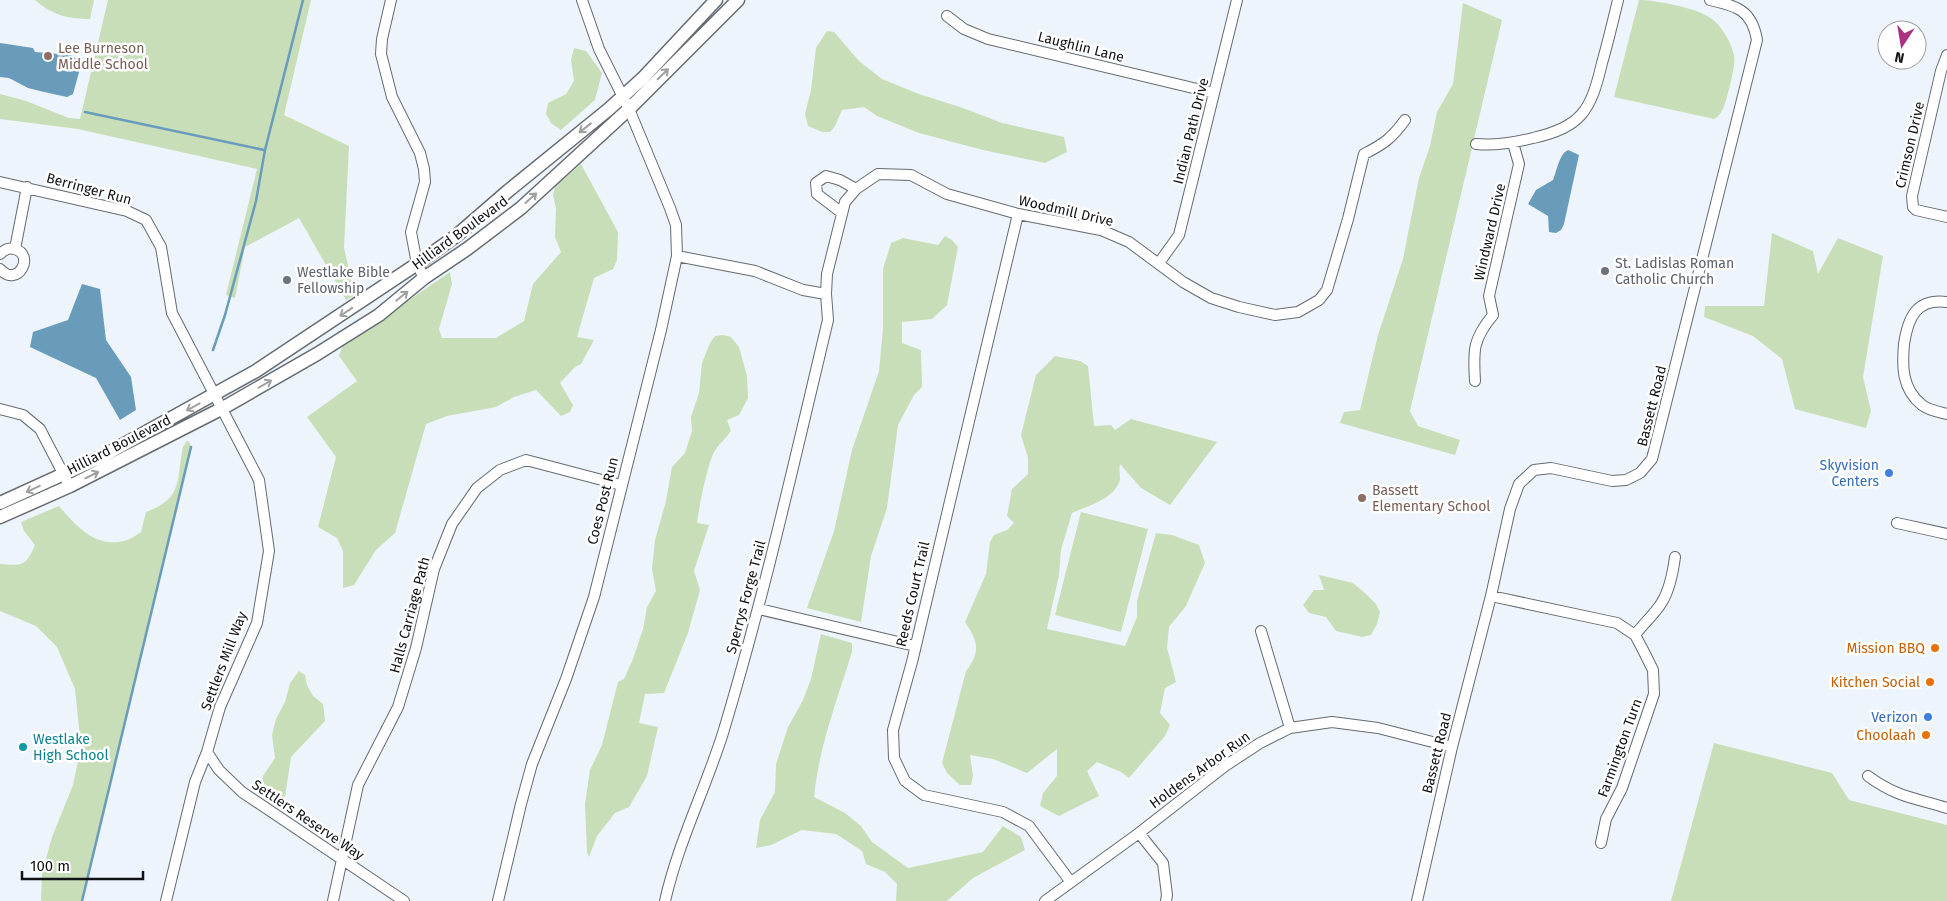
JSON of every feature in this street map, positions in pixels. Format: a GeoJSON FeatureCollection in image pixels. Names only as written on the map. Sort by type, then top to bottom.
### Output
{"type":"FeatureCollection","features":[{"type":"Feature","properties":{"kind":"main road","name":"Hilliard Boulevard"},"geometry":{"type":"LineString","coordinates":[[0,503],[100,457],[256,371],[417,264],[456,236],[508,191],[626,104],[643,78],[716,0]]}},
{"type":"Feature","properties":{"kind":"main road","name":"Hilliard Boulevard"},"geometry":{"type":"LineString","coordinates":[[0,517],[70,486],[223,408],[317,354],[378,315],[424,278],[467,249],[521,208],[626,104],[738,0]]}},
{"type":"Feature","properties":{"kind":"street"},"geometry":{"type":"LineString","coordinates":[[392,0],[382,39],[381,54],[392,97],[420,153],[424,169],[425,182],[411,232],[417,264],[424,278]]}},
{"type":"Feature","properties":{"kind":"street","name":"Coes Post Run"},"geometry":{"type":"LineString","coordinates":[[498,901],[530,772],[566,679],[594,597],[661,330],[677,256],[676,224],[626,104],[599,48],[582,0]]}},
{"type":"Feature","properties":{"kind":"street","name":"Indian Path Drive"},"geometry":{"type":"LineString","coordinates":[[1160,263],[1179,235],[1237,0]]}},
{"type":"Feature","properties":{"kind":"street"},"geometry":{"type":"LineString","coordinates":[[1476,144],[1514,143],[1549,134],[1573,122],[1587,108],[1595,92],[1618,0]]}},
{"type":"Feature","properties":{"kind":"street","name":"Bassett Road"},"geometry":{"type":"LineString","coordinates":[[1417,901],[1452,746],[1491,596],[1510,508],[1519,484],[1534,470],[1551,468],[1612,481],[1626,480],[1640,473],[1652,459],[1756,40],[1754,25],[1746,14],[1729,4],[1710,0]]}},
{"type":"Feature","properties":{"kind":"street","name":"Laughlin Lane"},"geometry":{"type":"LineString","coordinates":[[947,16],[964,29],[988,39],[1214,93]]}},
{"type":"Feature","properties":{"kind":"street","name":"Crimson Drive"},"geometry":{"type":"LineString","coordinates":[[1947,55],[1941,71],[1912,196],[1913,206],[1916,210],[1947,217]]}},
{"type":"Feature","properties":{"kind":"street","name":"Woodmill Drive"},"geometry":{"type":"LineString","coordinates":[[856,189],[878,174],[911,175],[947,194],[1018,214],[1101,230],[1129,242],[1160,263],[1182,282],[1211,298],[1238,307],[1275,315],[1298,312],[1318,300],[1327,290],[1348,219],[1364,154],[1383,144],[1393,136],[1405,120]]}},
{"type":"Feature","properties":{"kind":"street","name":"Windward Drive"},"geometry":{"type":"LineString","coordinates":[[1475,381],[1473,351],[1482,328],[1494,315],[1489,296],[1519,164],[1514,143]]}},
{"type":"Feature","properties":{"kind":"street"},"geometry":{"type":"LineString","coordinates":[[842,213],[817,194],[816,183],[826,176],[840,180],[856,189]]}},
{"type":"Feature","properties":{"kind":"street","name":"Berringer Run"},"geometry":{"type":"LineString","coordinates":[[0,182],[127,211],[146,220],[161,246],[172,313],[223,408]]}},
{"type":"Feature","properties":{"kind":"street"},"geometry":{"type":"LineString","coordinates":[[15,249],[27,187]]}},
{"type":"Feature","properties":{"kind":"street","name":"Sperrys Forge Trail"},"geometry":{"type":"LineString","coordinates":[[665,901],[672,868],[722,736],[759,609],[828,320],[827,274],[845,202],[856,189]]}},
{"type":"Feature","properties":{"kind":"street","name":"Reeds Court Trail"},"geometry":{"type":"LineString","coordinates":[[1018,214],[915,646],[893,730],[894,758],[905,781],[924,795],[1003,812],[1029,826],[1070,881]]}},
{"type":"Feature","properties":{"kind":"street"},"geometry":{"type":"LineString","coordinates":[[0,254],[6,249],[15,249],[24,258],[24,267],[18,274],[9,275],[0,269]]}},
{"type":"Feature","properties":{"kind":"street"},"geometry":{"type":"LineString","coordinates":[[677,256],[755,271],[803,290],[826,294]]}},
{"type":"Feature","properties":{"kind":"street"},"geometry":{"type":"LineString","coordinates":[[1947,302],[1937,301],[1919,307],[1913,314],[1908,321],[1902,364],[1908,390],[1922,405],[1947,414]]}},
{"type":"Feature","properties":{"kind":"street","name":"Settlers Mill Way"},"geometry":{"type":"LineString","coordinates":[[166,901],[195,782],[207,752],[220,707],[257,623],[268,551],[259,480],[223,408]]}},
{"type":"Feature","properties":{"kind":"street"},"geometry":{"type":"LineString","coordinates":[[0,409],[23,415],[40,429],[70,486]]}},
{"type":"Feature","properties":{"kind":"street","name":"Halls Carriage Path"},"geometry":{"type":"LineString","coordinates":[[333,901],[358,785],[398,707],[416,648],[434,569],[452,524],[477,488],[500,470],[526,460],[621,484]]}},
{"type":"Feature","properties":{"kind":"street"},"geometry":{"type":"LineString","coordinates":[[1897,523],[1947,534]]}},
{"type":"Feature","properties":{"kind":"street"},"geometry":{"type":"LineString","coordinates":[[1635,636],[1666,595],[1676,557]]}},
{"type":"Feature","properties":{"kind":"street","name":"Farmington Turn"},"geometry":{"type":"LineString","coordinates":[[1491,596],[1618,623],[1635,636],[1653,670],[1654,694],[1622,788],[1606,819],[1601,843]]}},
{"type":"Feature","properties":{"kind":"street"},"geometry":{"type":"LineString","coordinates":[[759,609],[915,646]]}},
{"type":"Feature","properties":{"kind":"street"},"geometry":{"type":"LineString","coordinates":[[1261,631],[1290,728]]}},
{"type":"Feature","properties":{"kind":"street","name":"Holdens Arbor Run"},"geometry":{"type":"LineString","coordinates":[[1045,901],[1070,881],[1139,833],[1225,766],[1260,743],[1290,728],[1332,722],[1378,728],[1452,746]]}},
{"type":"Feature","properties":{"kind":"street","name":"Settlers Reserve Way"},"geometry":{"type":"LineString","coordinates":[[207,752],[219,770],[242,792],[404,901]]}},
{"type":"Feature","properties":{"kind":"street"},"geometry":{"type":"LineString","coordinates":[[1868,776],[1899,795],[1947,808]]}},
{"type":"Feature","properties":{"kind":"street"},"geometry":{"type":"LineString","coordinates":[[1932,803],[1947,799]]}},
{"type":"Feature","properties":{"kind":"street"},"geometry":{"type":"LineString","coordinates":[[1139,833],[1162,863],[1167,894],[1166,901]]}},
{"type":"Feature","properties":{"kind":"green space"},"geometry":{"type":"Polygon","coordinates":[[[35,0],[94,0],[90,19],[54,13],[35,0]]]}},
{"type":"Feature","properties":{"kind":"green space"},"geometry":{"type":"Polygon","coordinates":[[[108,0],[311,0],[284,115],[349,146],[344,248],[355,295],[346,300],[299,218],[245,247],[235,298],[226,295],[257,169],[78,129],[0,119],[0,94],[26,101],[69,118],[80,119],[108,0]]]}},
{"type":"Feature","properties":{"kind":"green space"},"geometry":{"type":"Polygon","coordinates":[[[1639,0],[1675,5],[1703,14],[1718,24],[1725,34],[1734,55],[1734,67],[1724,106],[1720,114],[1714,119],[1614,97],[1639,0]]]}},
{"type":"Feature","properties":{"kind":"green space"},"geometry":{"type":"Polygon","coordinates":[[[1463,3],[1502,20],[1410,411],[1418,426],[1460,440],[1455,455],[1340,423],[1344,412],[1360,410],[1378,335],[1403,259],[1419,178],[1430,146],[1437,112],[1453,84],[1463,3]]]}},
{"type":"Feature","properties":{"kind":"green space"},"geometry":{"type":"Polygon","coordinates":[[[827,31],[834,32],[859,61],[882,79],[1002,123],[1064,137],[1067,152],[1045,163],[983,150],[919,133],[877,116],[864,107],[842,110],[835,126],[830,132],[822,132],[808,126],[805,114],[811,90],[816,48],[827,31]]]}},
{"type":"Feature","properties":{"kind":"green space"},"geometry":{"type":"Polygon","coordinates":[[[574,48],[586,51],[602,73],[595,100],[561,130],[551,123],[546,114],[548,103],[566,94],[574,81],[571,60],[574,48]]]}},
{"type":"Feature","properties":{"kind":"green space"},"geometry":{"type":"Polygon","coordinates":[[[581,164],[618,232],[617,260],[613,269],[594,278],[577,337],[594,340],[581,364],[575,367],[560,383],[573,405],[570,412],[561,416],[536,390],[514,397],[496,407],[447,416],[426,424],[395,533],[376,550],[354,585],[343,588],[343,551],[337,538],[318,527],[336,457],[307,417],[357,381],[339,356],[343,345],[450,272],[452,284],[439,329],[442,338],[496,338],[524,321],[533,284],[561,252],[555,237],[556,209],[553,195],[555,187],[581,164]]]}},
{"type":"Feature","properties":{"kind":"green space"},"geometry":{"type":"Polygon","coordinates":[[[1772,233],[1813,251],[1818,274],[1838,238],[1883,256],[1863,377],[1871,411],[1866,428],[1795,409],[1782,359],[1753,336],[1704,317],[1705,306],[1764,306],[1772,233]]]}},
{"type":"Feature","properties":{"kind":"green space"},"geometry":{"type":"Polygon","coordinates":[[[945,236],[958,247],[947,305],[932,319],[902,322],[902,343],[921,350],[922,387],[914,395],[898,425],[887,508],[871,556],[861,622],[807,608],[834,531],[852,450],[879,371],[883,329],[883,269],[891,243],[903,238],[938,245],[945,236]]]}},
{"type":"Feature","properties":{"kind":"green space"},"geometry":{"type":"Polygon","coordinates":[[[715,336],[731,337],[739,347],[747,376],[748,398],[739,415],[727,420],[731,431],[713,454],[707,473],[697,523],[709,525],[694,571],[700,590],[688,633],[664,693],[645,694],[639,723],[658,727],[647,776],[629,807],[615,813],[597,836],[589,857],[587,852],[585,804],[590,770],[602,745],[618,682],[624,679],[633,659],[643,629],[647,607],[656,591],[652,569],[655,540],[666,501],[672,467],[685,453],[692,431],[691,417],[699,393],[702,363],[715,336]]]}},
{"type":"Feature","properties":{"kind":"green space"},"geometry":{"type":"Polygon","coordinates":[[[1055,356],[1080,361],[1088,366],[1094,426],[1111,425],[1115,430],[1131,419],[1217,442],[1170,505],[1141,488],[1120,464],[1120,479],[1113,492],[1100,501],[1072,513],[1061,550],[1059,575],[1047,629],[1125,646],[1137,617],[1137,601],[1156,533],[1172,535],[1199,545],[1205,563],[1186,606],[1169,627],[1167,648],[1176,682],[1165,688],[1160,713],[1170,725],[1165,736],[1129,778],[1121,772],[1097,762],[1087,771],[1099,796],[1059,816],[1040,806],[1043,793],[1057,776],[1057,749],[1027,773],[993,759],[970,755],[973,776],[971,785],[960,785],[947,773],[942,763],[966,671],[976,652],[973,635],[965,622],[986,574],[990,542],[994,535],[1007,530],[1014,523],[1007,516],[1012,489],[1028,474],[1028,458],[1021,435],[1036,375],[1055,356]]]}},
{"type":"Feature","properties":{"kind":"green space"},"geometry":{"type":"Polygon","coordinates":[[[187,441],[191,447],[82,901],[41,901],[42,874],[52,837],[73,785],[81,747],[75,689],[57,647],[36,626],[0,611],[0,564],[14,565],[26,561],[35,545],[24,531],[21,522],[59,506],[80,528],[97,539],[106,542],[129,539],[141,532],[146,512],[167,501],[173,494],[178,478],[183,447],[187,441]]]}},
{"type":"Feature","properties":{"kind":"green space"},"geometry":{"type":"Polygon","coordinates":[[[1081,512],[1148,529],[1121,632],[1055,615],[1081,512]]]}},
{"type":"Feature","properties":{"kind":"green space"},"geometry":{"type":"Polygon","coordinates":[[[1319,575],[1353,583],[1376,604],[1380,612],[1377,624],[1371,635],[1362,637],[1336,631],[1326,617],[1309,613],[1303,605],[1314,590],[1324,590],[1319,575]]]}},
{"type":"Feature","properties":{"kind":"green space"},"geometry":{"type":"Polygon","coordinates":[[[821,634],[852,643],[852,652],[824,742],[814,797],[845,813],[861,826],[872,842],[908,868],[983,852],[1003,826],[1021,837],[1025,850],[973,878],[947,901],[896,901],[897,884],[885,872],[866,864],[862,851],[836,834],[802,830],[771,845],[756,848],[760,820],[775,792],[776,764],[788,727],[803,700],[811,679],[821,634]]]}},
{"type":"Feature","properties":{"kind":"green space"},"geometry":{"type":"Polygon","coordinates":[[[299,671],[305,675],[307,685],[313,696],[323,704],[325,721],[291,757],[284,804],[271,798],[262,789],[263,776],[275,758],[272,735],[276,719],[285,702],[290,683],[299,671]]]}},
{"type":"Feature","properties":{"kind":"green space"},"geometry":{"type":"Polygon","coordinates":[[[1714,743],[1832,773],[1849,800],[1947,825],[1947,901],[1671,901],[1714,743]]]}},
{"type":"Feature","properties":{"kind":"water"},"geometry":{"type":"Polygon","coordinates":[[[0,43],[33,48],[35,52],[71,55],[81,65],[73,94],[67,97],[44,92],[28,88],[9,78],[0,77],[0,43]]]}},
{"type":"Feature","properties":{"kind":"water"},"geometry":{"type":"Polygon","coordinates":[[[1568,150],[1579,155],[1564,224],[1561,230],[1556,233],[1549,232],[1548,216],[1528,204],[1536,190],[1553,180],[1562,155],[1568,150]]]}},
{"type":"Feature","properties":{"kind":"water"},"geometry":{"type":"Polygon","coordinates":[[[82,284],[100,289],[106,340],[131,377],[136,410],[120,420],[96,378],[30,347],[33,332],[68,320],[82,284]]]}},
{"type":"Feature","properties":{"kind":"waterway"},"geometry":{"type":"LineString","coordinates":[[213,350],[225,315],[256,201],[265,150],[303,0]]}},
{"type":"Feature","properties":{"kind":"waterway"},"geometry":{"type":"LineString","coordinates":[[85,112],[264,150]]}},
{"type":"Feature","properties":{"kind":"waterway"},"geometry":{"type":"LineString","coordinates":[[82,901],[191,447]]}},
{"type":"Feature","properties":{"kind":"place","name":"Lee Burneson Middle School"},"geometry":{"type":"Point","coordinates":[48,56]}},
{"type":"Feature","properties":{"kind":"place","name":"St. Ladislas Roman Catholic Church"},"geometry":{"type":"Point","coordinates":[1605,271]}},
{"type":"Feature","properties":{"kind":"place","name":"Westlake Bible Fellowship"},"geometry":{"type":"Point","coordinates":[287,280]}},
{"type":"Feature","properties":{"kind":"place","name":"Skyvision Centers"},"geometry":{"type":"Point","coordinates":[1889,473]}},
{"type":"Feature","properties":{"kind":"place","name":"Bassett Elementary School"},"geometry":{"type":"Point","coordinates":[1362,498]}},
{"type":"Feature","properties":{"kind":"place","name":"Mission BBQ"},"geometry":{"type":"Point","coordinates":[1935,648]}},
{"type":"Feature","properties":{"kind":"place","name":"Kitchen Social"},"geometry":{"type":"Point","coordinates":[1930,682]}},
{"type":"Feature","properties":{"kind":"place","name":"Verizon"},"geometry":{"type":"Point","coordinates":[1928,717]}},
{"type":"Feature","properties":{"kind":"place","name":"Choolaah"},"geometry":{"type":"Point","coordinates":[1926,735]}},
{"type":"Feature","properties":{"kind":"place","name":"Westlake High School"},"geometry":{"type":"Point","coordinates":[23,747]}}]}
